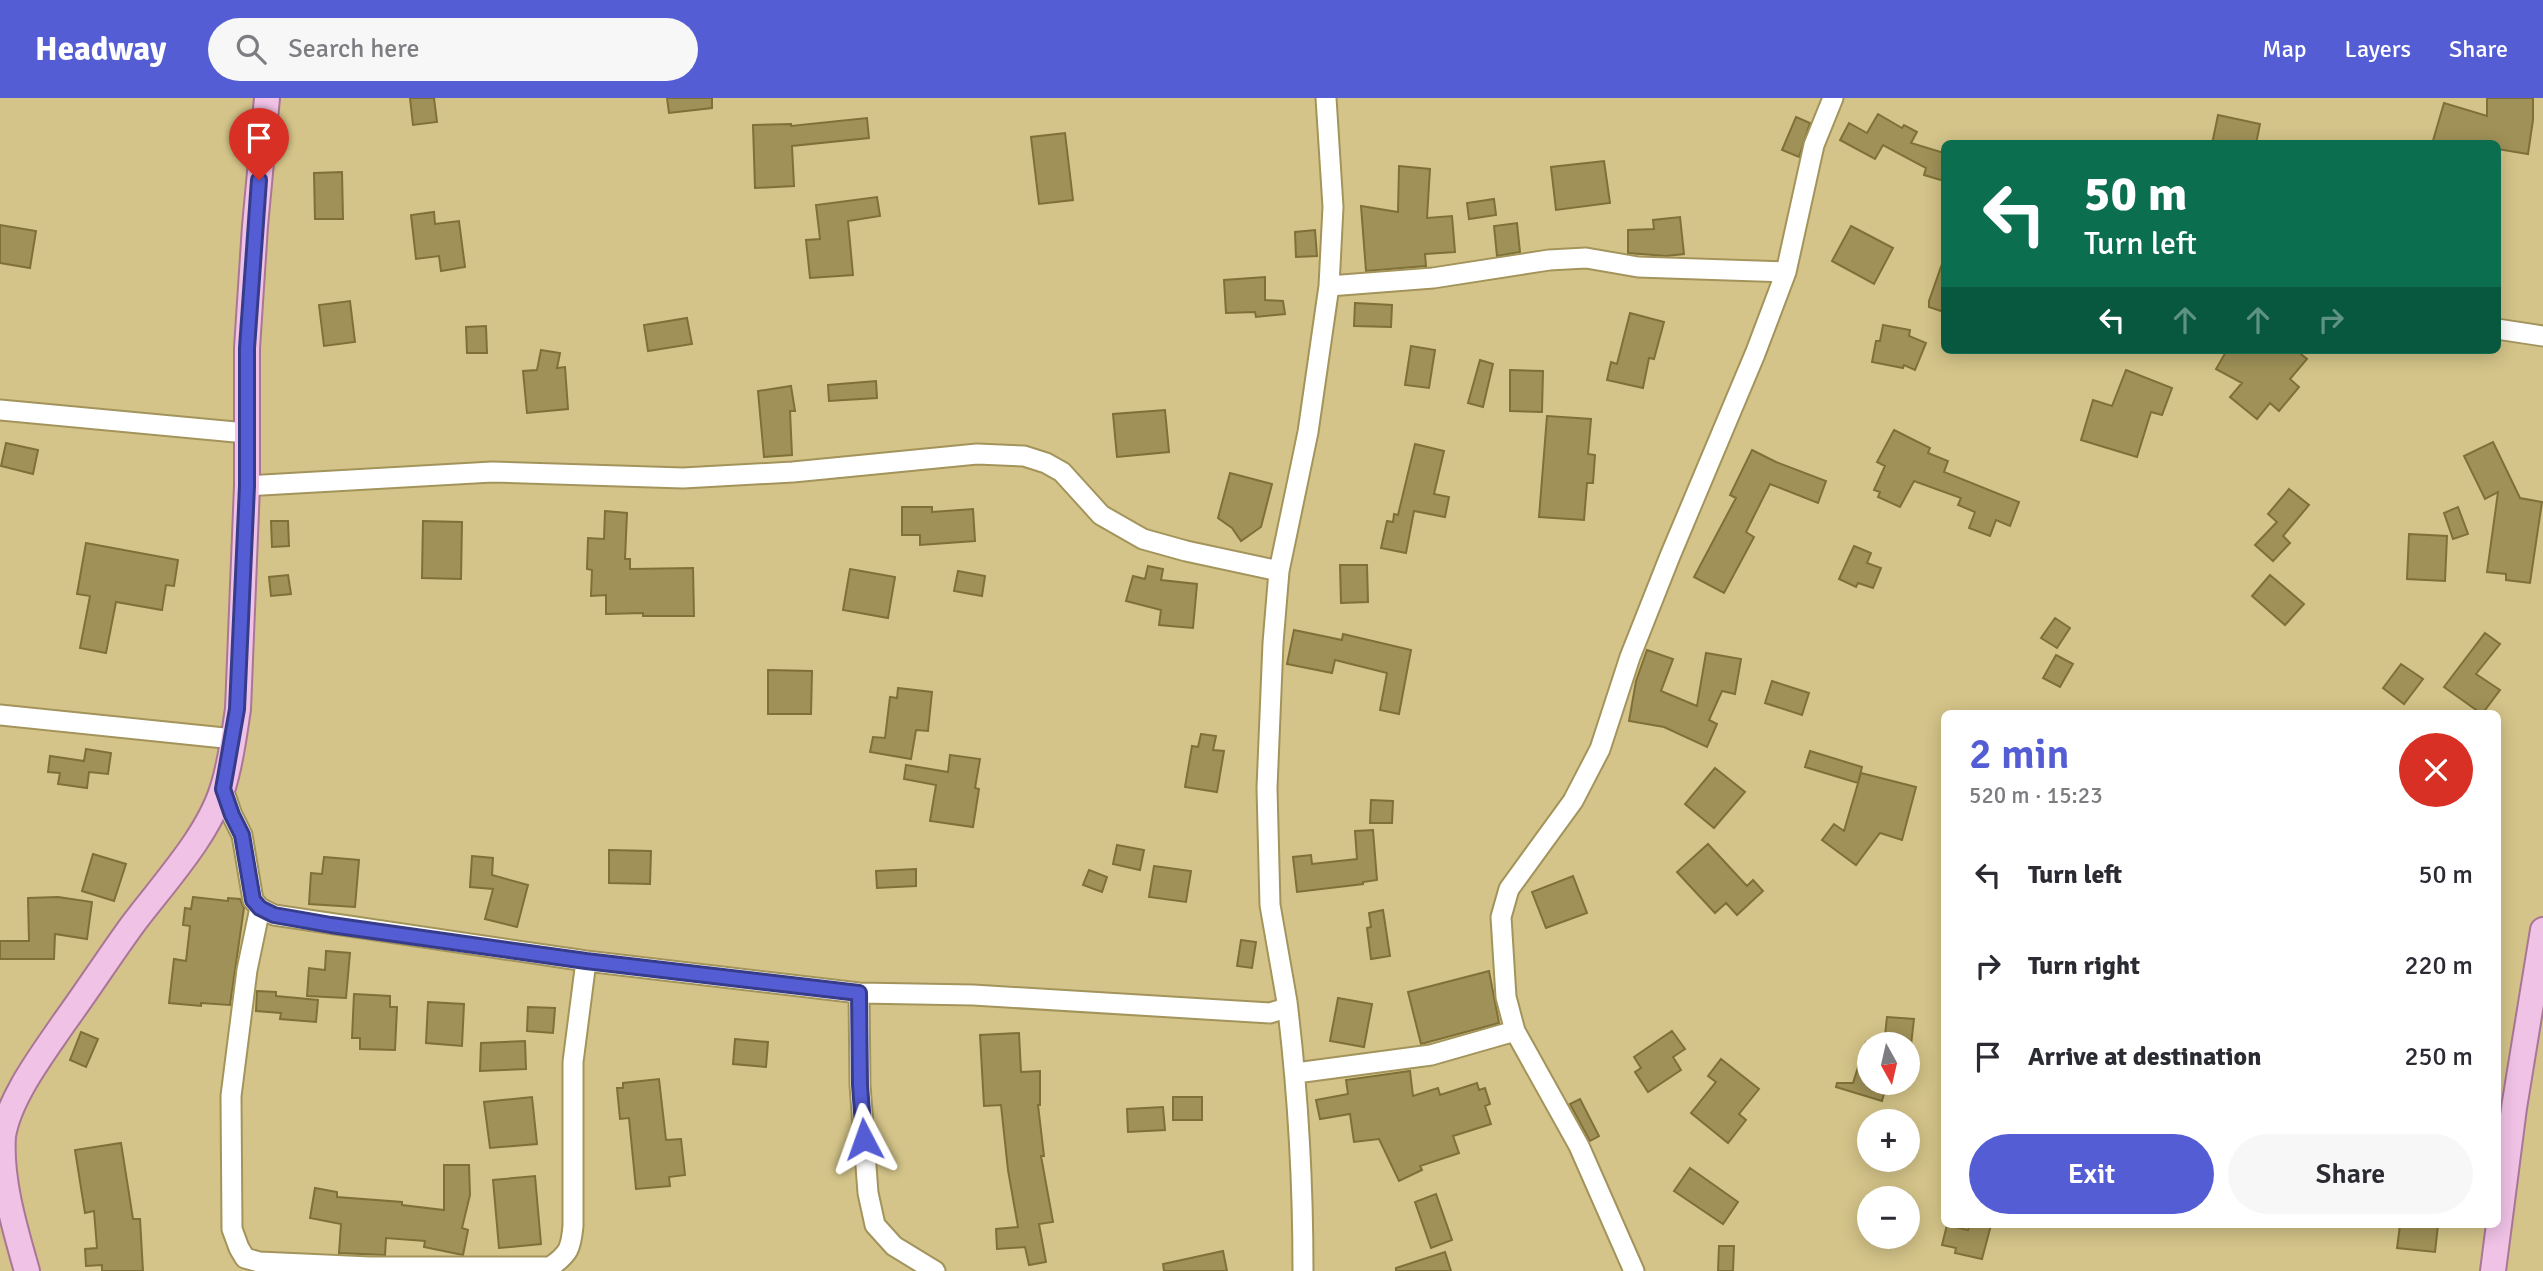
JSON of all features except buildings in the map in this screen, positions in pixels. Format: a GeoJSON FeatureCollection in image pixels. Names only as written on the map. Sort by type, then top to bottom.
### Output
{"type":"FeatureCollection","features":[{"type":"Feature","properties":{"kind":"main road"},"geometry":{"type":"LineString","coordinates":[[27,1271],[5,1203],[2,1154],[6,1114],[35,1065],[133,925],[180,864],[209,819],[223,789],[238,696],[247,486],[247,348],[267,98]]}},
{"type":"Feature","properties":{"kind":"main road"},"geometry":{"type":"LineString","coordinates":[[2501,1209],[2514,1108],[2543,930]]}},
{"type":"Feature","properties":{"kind":"main road"},"geometry":{"type":"LineString","coordinates":[[2493,1271],[2499,1228]]}},
{"type":"Feature","properties":{"kind":"street"},"geometry":{"type":"LineString","coordinates":[[1303,1271],[1303,1175],[1296,1073],[1270,905],[1267,788],[1279,571],[1308,432],[1329,286],[1333,207],[1326,98]]}},
{"type":"Feature","properties":{"kind":"street"},"geometry":{"type":"LineString","coordinates":[[1634,1271],[1579,1146],[1515,1031],[1506,996],[1501,917],[1509,889],[1573,802],[1600,749],[1630,657],[1786,272],[1814,145],[1833,98]]}},
{"type":"Feature","properties":{"kind":"street"},"geometry":{"type":"LineString","coordinates":[[1329,286],[1433,278],[1549,260],[1586,258],[1638,267],[1786,272]]}},
{"type":"Feature","properties":{"kind":"street"},"geometry":{"type":"LineString","coordinates":[[2501,330],[2543,336]]}},
{"type":"Feature","properties":{"kind":"street"},"geometry":{"type":"LineString","coordinates":[[0,410],[246,433]]}},
{"type":"Feature","properties":{"kind":"street"},"geometry":{"type":"LineString","coordinates":[[247,486],[492,472],[683,478],[793,472],[977,454],[1024,456],[1062,472],[1101,515],[1143,539],[1279,571]]}},
{"type":"Feature","properties":{"kind":"street"},"geometry":{"type":"LineString","coordinates":[[0,715],[233,739]]}},
{"type":"Feature","properties":{"kind":"street"},"geometry":{"type":"LineString","coordinates":[[223,789],[242,835],[253,900],[260,908],[274,915],[586,961],[859,993],[973,995],[1270,1013],[1283,1009],[1287,1002]]}},
{"type":"Feature","properties":{"kind":"street"},"geometry":{"type":"LineString","coordinates":[[260,908],[248,960],[231,1096],[232,1229],[245,1258],[259,1262],[370,1267],[550,1267],[565,1257],[571,1244],[573,1226],[573,1062],[586,961]]}},
{"type":"Feature","properties":{"kind":"street"},"geometry":{"type":"LineString","coordinates":[[859,993],[860,1085],[868,1193],[875,1225],[894,1246],[935,1271]]}},
{"type":"Feature","properties":{"kind":"street"},"geometry":{"type":"LineString","coordinates":[[1296,1073],[1431,1055],[1515,1031]]}},
{"type":"Feature","properties":{"kind":"route"},"geometry":{"type":"LineString","coordinates":[[259,180],[247,348],[247,486],[237,709],[223,789],[242,835],[253,900],[260,908],[274,915],[331,925],[586,961],[859,993],[860,1085],[864,1139]]}}]}
